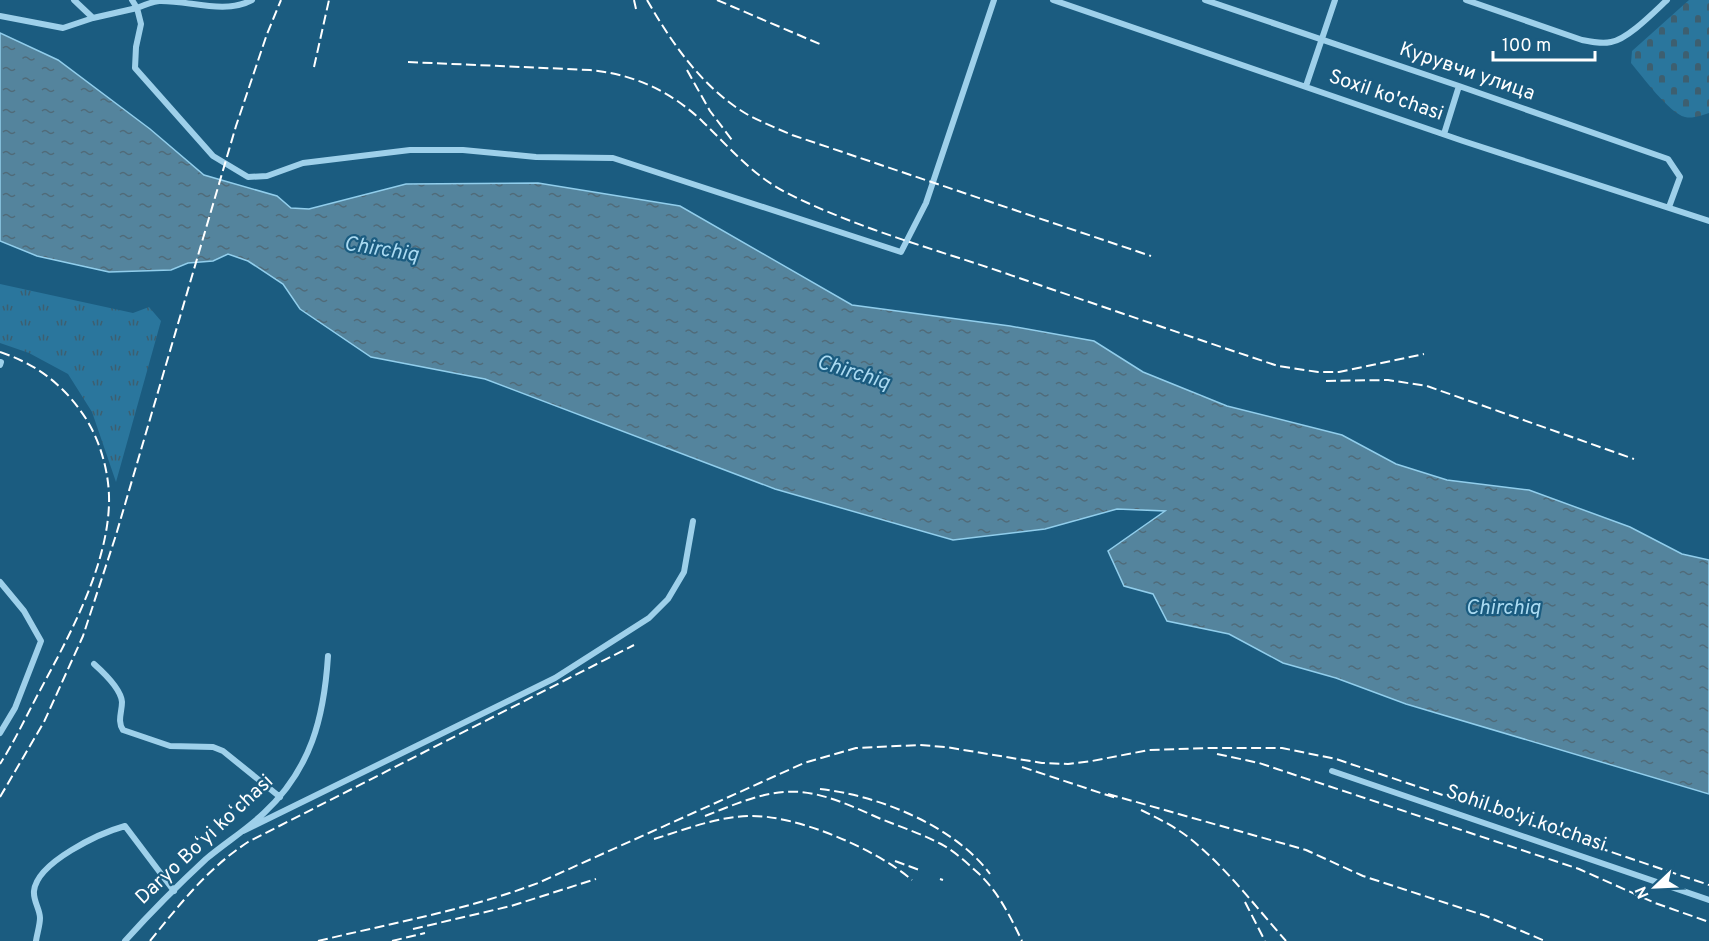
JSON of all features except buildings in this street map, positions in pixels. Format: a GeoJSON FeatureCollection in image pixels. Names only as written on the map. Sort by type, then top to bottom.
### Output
{"type":"FeatureCollection","features":[{"type":"Feature","properties":{"kind":"street"},"geometry":{"type":"LineString","coordinates":[[74,0],[93,18]]}},
{"type":"Feature","properties":{"kind":"street"},"geometry":{"type":"LineString","coordinates":[[132,0],[137,8],[141,24],[136,47],[135,68],[213,156],[248,177],[267,176],[303,163],[410,150],[463,150],[536,157],[613,158],[901,252],[926,203],[994,0]]}},
{"type":"Feature","properties":{"kind":"street"},"geometry":{"type":"LineString","coordinates":[[0,16],[63,28],[157,1],[241,6],[252,0]]}},
{"type":"Feature","properties":{"kind":"street","name":"Soxil ko'chasi"},"geometry":{"type":"LineString","coordinates":[[1053,0],[1444,134],[1709,221]]}},
{"type":"Feature","properties":{"kind":"street","name":"Курувчи улица"},"geometry":{"type":"LineString","coordinates":[[1204,0],[1668,159],[1680,177],[1669,207]]}},
{"type":"Feature","properties":{"kind":"street"},"geometry":{"type":"LineString","coordinates":[[1306,86],[1335,0]]}},
{"type":"Feature","properties":{"kind":"street"},"geometry":{"type":"LineString","coordinates":[[1466,0],[1582,40],[1602,43],[1622,38],[1667,0]]}},
{"type":"Feature","properties":{"kind":"street"},"geometry":{"type":"LineString","coordinates":[[1444,134],[1459,86]]}},
{"type":"Feature","properties":{"kind":"street"},"geometry":{"type":"LineString","coordinates":[[243,831],[555,678],[649,618],[668,599],[684,572],[693,521]]}},
{"type":"Feature","properties":{"kind":"street"},"geometry":{"type":"LineString","coordinates":[[0,582],[24,611],[41,641],[15,708],[0,733]]}},
{"type":"Feature","properties":{"kind":"street","name":"Daryo Boʻyi koʻchasi"},"geometry":{"type":"LineString","coordinates":[[125,941],[207,859],[243,831],[280,797],[301,766],[316,733],[325,695],[328,656]]}},
{"type":"Feature","properties":{"kind":"street"},"geometry":{"type":"LineString","coordinates":[[94,664],[120,694],[122,700],[120,726],[123,730],[170,746],[213,747],[224,751],[280,797]]}},
{"type":"Feature","properties":{"kind":"street","name":"Sohil bo'yi ko'chasi"},"geometry":{"type":"LineString","coordinates":[[1332,771],[1709,900]]}},
{"type":"Feature","properties":{"kind":"street"},"geometry":{"type":"LineString","coordinates":[[36,941],[40,918],[34,898],[36,882],[55,859],[112,830],[125,826],[174,891]]}},
{"type":"Feature","properties":{"kind":"green space"},"geometry":{"type":"Polygon","coordinates":[[[1689,0],[1709,0],[1709,113],[1691,118],[1671,109],[1631,63],[1632,51],[1689,0]]]}},
{"type":"Feature","properties":{"kind":"green space"},"geometry":{"type":"Polygon","coordinates":[[[0,284],[133,313],[149,307],[161,321],[116,482],[92,412],[68,374],[29,353],[0,343],[0,284]]]}},
{"type":"Feature","properties":{"kind":"water","name":"Chirchiq"},"geometry":{"type":"Polygon","coordinates":[[[0,33],[58,60],[150,129],[204,175],[277,196],[291,208],[309,209],[406,184],[538,183],[680,206],[852,305],[1010,326],[1094,341],[1143,372],[1227,406],[1342,435],[1396,464],[1447,480],[1529,490],[1630,527],[1682,554],[1709,560],[1709,794],[1406,704],[1336,678],[1283,663],[1229,634],[1167,621],[1153,594],[1124,586],[1108,551],[1165,511],[1117,509],[1045,529],[953,540],[775,489],[485,379],[371,357],[300,309],[283,284],[248,261],[228,254],[213,261],[188,263],[171,270],[109,272],[37,256],[0,241],[0,33]]]}},
{"type":"Feature","properties":{"kind":"railway"},"geometry":{"type":"LineString","coordinates":[[0,797],[44,722],[83,636],[116,535],[236,126],[281,0]]}},
{"type":"Feature","properties":{"kind":"railway"},"geometry":{"type":"LineString","coordinates":[[314,67],[329,0]]}},
{"type":"Feature","properties":{"kind":"railway"},"geometry":{"type":"LineString","coordinates":[[634,0],[636,9]]}},
{"type":"Feature","properties":{"kind":"railway"},"geometry":{"type":"LineString","coordinates":[[647,0],[679,50],[704,80],[733,105],[750,116],[792,135],[1151,256]]}},
{"type":"Feature","properties":{"kind":"railway"},"geometry":{"type":"LineString","coordinates":[[717,0],[822,45]]}},
{"type":"Feature","properties":{"kind":"railway"},"geometry":{"type":"LineString","coordinates":[[408,62],[590,70],[636,80],[678,101],[765,179],[813,205],[888,235],[1278,366],[1318,372],[1339,372],[1424,354]]}},
{"type":"Feature","properties":{"kind":"railway"},"geometry":{"type":"LineString","coordinates":[[687,70],[710,111],[732,140]]}},
{"type":"Feature","properties":{"kind":"railway"},"geometry":{"type":"LineString","coordinates":[[0,352],[44,374],[63,390],[80,410],[98,442],[108,479],[109,492],[107,529],[84,603],[61,652],[0,764]]}},
{"type":"Feature","properties":{"kind":"railway"},"geometry":{"type":"LineString","coordinates":[[1326,381],[1388,380],[1427,386],[1634,459]]}},
{"type":"Feature","properties":{"kind":"railway"},"geometry":{"type":"LineString","coordinates":[[150,941],[207,875],[248,842],[634,645]]}},
{"type":"Feature","properties":{"kind":"railway"},"geometry":{"type":"LineString","coordinates":[[318,941],[511,893],[538,883],[804,763],[856,748],[919,745],[946,747],[1042,763],[1068,764],[1149,750],[1282,748],[1336,759],[1709,885]]}},
{"type":"Feature","properties":{"kind":"railway"},"geometry":{"type":"LineString","coordinates":[[1217,754],[1259,763],[1579,869],[1655,903],[1709,922]]}},
{"type":"Feature","properties":{"kind":"railway"},"geometry":{"type":"LineString","coordinates":[[1022,767],[1116,798]]}},
{"type":"Feature","properties":{"kind":"railway"},"geometry":{"type":"LineString","coordinates":[[820,789],[866,798],[913,816],[957,841],[990,874]]}},
{"type":"Feature","properties":{"kind":"railway"},"geometry":{"type":"LineString","coordinates":[[705,816],[754,798],[784,792],[809,793],[846,804],[926,837],[955,853],[991,887],[1022,941]]}},
{"type":"Feature","properties":{"kind":"railway"},"geometry":{"type":"LineString","coordinates":[[1108,794],[1306,850],[1363,876],[1486,916],[1545,941]]}},
{"type":"Feature","properties":{"kind":"railway"},"geometry":{"type":"LineString","coordinates":[[1141,810],[1177,829],[1202,848],[1286,941]]}},
{"type":"Feature","properties":{"kind":"railway"},"geometry":{"type":"LineString","coordinates":[[654,839],[724,819],[748,816],[767,817],[811,827],[834,836],[878,857],[912,880]]}},
{"type":"Feature","properties":{"kind":"railway"},"geometry":{"type":"LineString","coordinates":[[895,861],[922,871]]}},
{"type":"Feature","properties":{"kind":"railway"},"geometry":{"type":"LineString","coordinates":[[413,929],[511,906],[596,879]]}},
{"type":"Feature","properties":{"kind":"railway"},"geometry":{"type":"LineString","coordinates":[[1245,902],[1265,941]]}},
{"type":"Feature","properties":{"kind":"railway"},"geometry":{"type":"LineString","coordinates":[[392,941],[425,933]]}}]}
